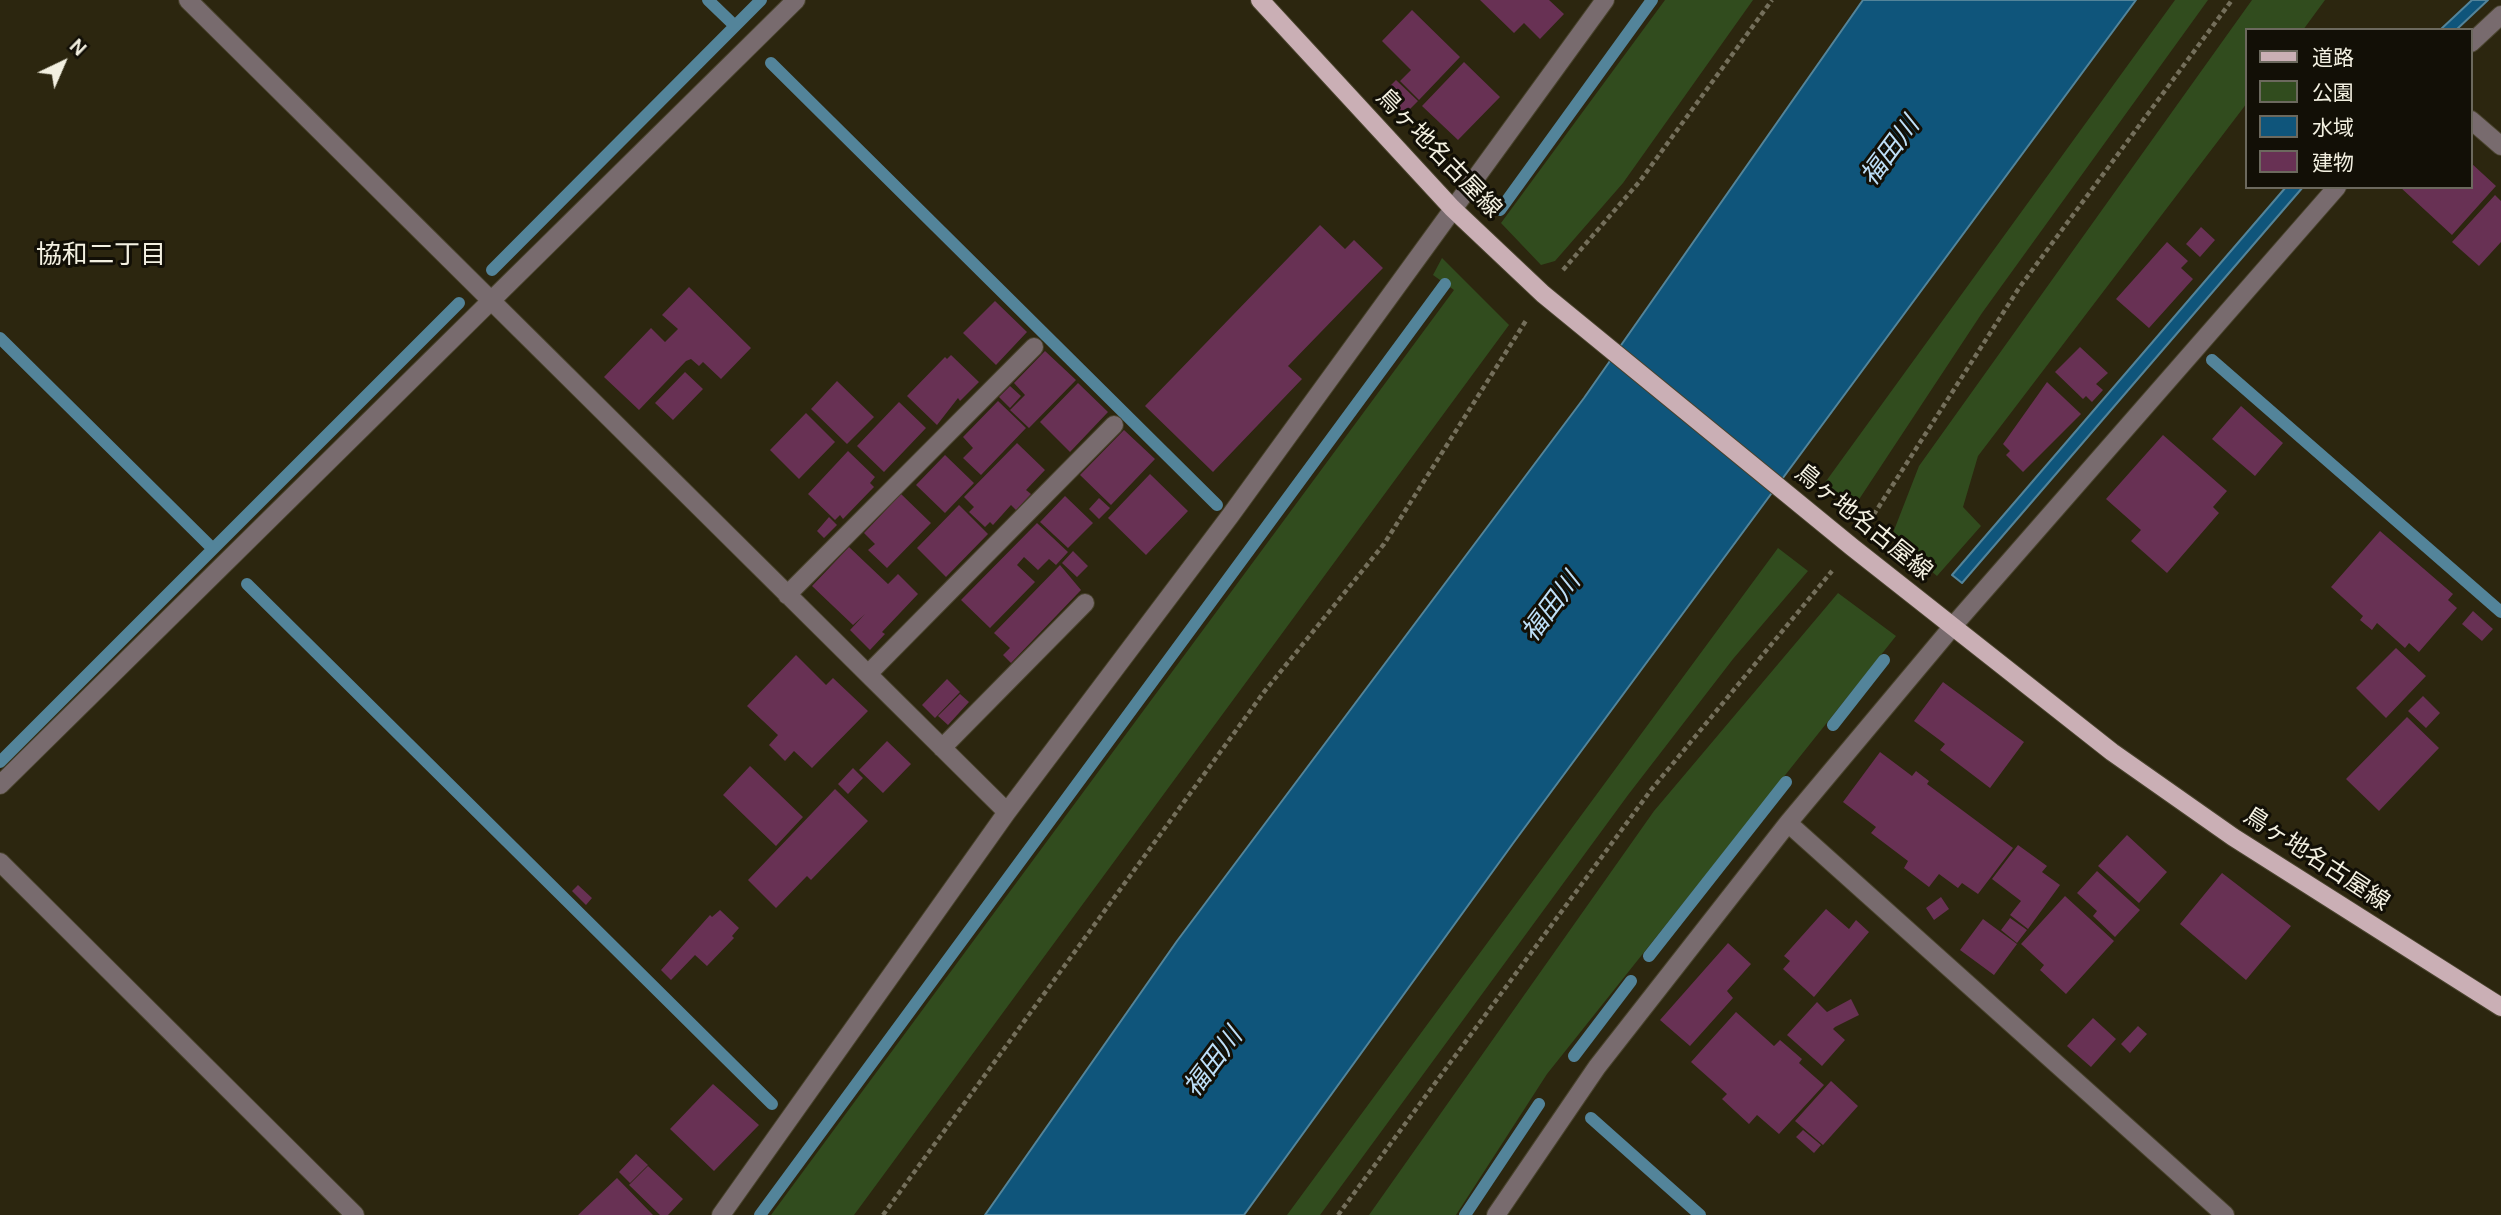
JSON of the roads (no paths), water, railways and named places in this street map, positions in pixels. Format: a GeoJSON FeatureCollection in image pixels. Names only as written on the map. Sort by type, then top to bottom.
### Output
{"type":"FeatureCollection","features":[{"type":"Feature","properties":{"kind":"main road","name":"鳥ヶ地名古屋線"},"geometry":{"type":"LineString","coordinates":[[1260,0],[1452,208],[1543,294],[1852,547],[2112,751],[2233,837],[2501,1007]]}},
{"type":"Feature","properties":{"kind":"street"},"geometry":{"type":"LineString","coordinates":[[188,0],[1007,812]]}},
{"type":"Feature","properties":{"kind":"street"},"geometry":{"type":"LineString","coordinates":[[0,785],[796,0]]}},
{"type":"Feature","properties":{"kind":"street"},"geometry":{"type":"LineString","coordinates":[[721,1215],[1007,812],[1230,516],[1605,0]]}},
{"type":"Feature","properties":{"kind":"street"},"geometry":{"type":"LineString","coordinates":[[2473,41],[2501,15]]}},
{"type":"Feature","properties":{"kind":"street"},"geometry":{"type":"LineString","coordinates":[[2473,122],[2501,146]]}},
{"type":"Feature","properties":{"kind":"street"},"geometry":{"type":"LineString","coordinates":[[1496,1215],[1597,1067],[1788,822],[1953,626],[2335,189]]}},
{"type":"Feature","properties":{"kind":"street"},"geometry":{"type":"LineString","coordinates":[[787,595],[1034,347]]}},
{"type":"Feature","properties":{"kind":"street"},"geometry":{"type":"LineString","coordinates":[[868,674],[1114,425]]}},
{"type":"Feature","properties":{"kind":"street"},"geometry":{"type":"LineString","coordinates":[[942,748],[1085,603]]}},
{"type":"Feature","properties":{"kind":"street"},"geometry":{"type":"LineString","coordinates":[[1788,822],[2225,1215]]}},
{"type":"Feature","properties":{"kind":"street"},"geometry":{"type":"LineString","coordinates":[[0,862],[355,1215]]}},
{"type":"Feature","properties":{"kind":"water","name":"福田川"},"geometry":{"type":"Polygon","coordinates":[[[1863,0],[2136,0],[1514,842],[1244,1215],[985,1215],[1177,941],[1584,398],[1863,0]]]}},
{"type":"Feature","properties":{"kind":"water"},"geometry":{"type":"Polygon","coordinates":[[[2472,0],[2488,0],[2458,28],[2442,28],[2472,0]]]}},
{"type":"Feature","properties":{"kind":"water"},"geometry":{"type":"Polygon","coordinates":[[[2284,189],[2301,189],[1962,583],[1952,575],[2284,189]]]}},
{"type":"Feature","properties":{"kind":"waterway"},"geometry":{"type":"LineString","coordinates":[[708,0],[735,26]]}},
{"type":"Feature","properties":{"kind":"waterway"},"geometry":{"type":"LineString","coordinates":[[492,270],[761,0]]}},
{"type":"Feature","properties":{"kind":"waterway"},"geometry":{"type":"LineString","coordinates":[[1500,210],[1652,0]]}},
{"type":"Feature","properties":{"kind":"waterway"},"geometry":{"type":"LineString","coordinates":[[771,63],[1217,505]]}},
{"type":"Feature","properties":{"kind":"waterway"},"geometry":{"type":"LineString","coordinates":[[760,1215],[1445,284]]}},
{"type":"Feature","properties":{"kind":"waterway"},"geometry":{"type":"LineString","coordinates":[[0,762],[459,303]]}},
{"type":"Feature","properties":{"kind":"waterway"},"geometry":{"type":"LineString","coordinates":[[0,338],[213,549]]}},
{"type":"Feature","properties":{"kind":"waterway"},"geometry":{"type":"LineString","coordinates":[[2212,360],[2501,612]]}},
{"type":"Feature","properties":{"kind":"waterway"},"geometry":{"type":"LineString","coordinates":[[247,584],[772,1104]]}},
{"type":"Feature","properties":{"kind":"waterway"},"geometry":{"type":"LineString","coordinates":[[1833,725],[1884,660]]}},
{"type":"Feature","properties":{"kind":"waterway"},"geometry":{"type":"LineString","coordinates":[[1649,956],[1786,782]]}},
{"type":"Feature","properties":{"kind":"waterway"},"geometry":{"type":"LineString","coordinates":[[1574,1056],[1631,981]]}},
{"type":"Feature","properties":{"kind":"waterway"},"geometry":{"type":"LineString","coordinates":[[1465,1215],[1539,1104]]}},
{"type":"Feature","properties":{"kind":"waterway"},"geometry":{"type":"LineString","coordinates":[[1591,1118],[1700,1215]]}},
{"type":"Feature","properties":{"kind":"district","name":"協和二丁目"},"geometry":{"type":"Point","coordinates":[101,256]}}]}
